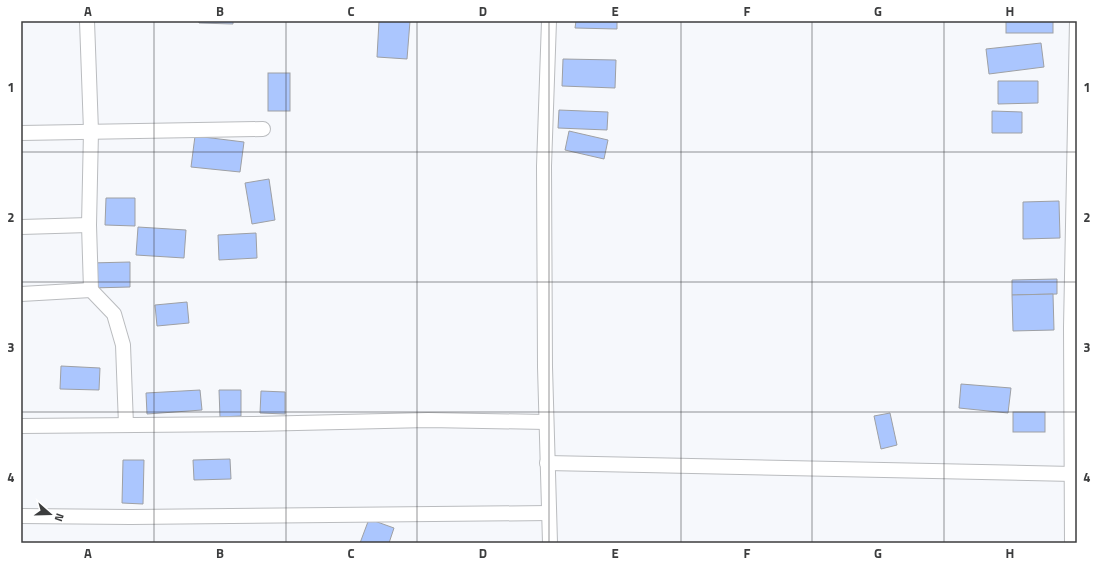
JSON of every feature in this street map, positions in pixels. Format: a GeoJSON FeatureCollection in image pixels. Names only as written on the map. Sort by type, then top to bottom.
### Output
{"type":"FeatureCollection","features":[{"type":"Feature","properties":{"kind":"street"},"geometry":{"type":"LineString","coordinates":[[87,21],[91,131],[89,225],[91,290],[114,314],[123,345],[126,425]]}},
{"type":"Feature","properties":{"kind":"street"},"geometry":{"type":"LineString","coordinates":[[549,21],[544,166],[546,422],[550,543]]}},
{"type":"Feature","properties":{"kind":"street"},"geometry":{"type":"LineString","coordinates":[[1072,543],[1072,328],[1077,21]]}},
{"type":"Feature","properties":{"kind":"street"},"geometry":{"type":"LineString","coordinates":[[21,133],[263,129]]}},
{"type":"Feature","properties":{"kind":"street"},"geometry":{"type":"LineString","coordinates":[[21,227],[89,225]]}},
{"type":"Feature","properties":{"kind":"street"},"geometry":{"type":"LineString","coordinates":[[21,294],[91,290]]}},
{"type":"Feature","properties":{"kind":"street"},"geometry":{"type":"LineString","coordinates":[[21,426],[428,420],[546,422]]}},
{"type":"Feature","properties":{"kind":"street"},"geometry":{"type":"LineString","coordinates":[[547,464],[1073,474]]}},
{"type":"Feature","properties":{"kind":"street"},"geometry":{"type":"LineString","coordinates":[[21,516],[548,513]]}},
{"type":"Feature","properties":{"kind":"building"},"geometry":{"type":"Polygon","coordinates":[[[199,21],[233,21],[233,24],[199,23],[199,21]]]}},
{"type":"Feature","properties":{"kind":"building"},"geometry":{"type":"Polygon","coordinates":[[[379,21],[410,21],[407,59],[377,57],[379,21]]]}},
{"type":"Feature","properties":{"kind":"building"},"geometry":{"type":"Polygon","coordinates":[[[576,21],[617,21],[617,29],[575,28],[576,21]]]}},
{"type":"Feature","properties":{"kind":"building"},"geometry":{"type":"Polygon","coordinates":[[[1006,21],[1053,21],[1053,33],[1006,33],[1006,21]]]}},
{"type":"Feature","properties":{"kind":"building"},"geometry":{"type":"Polygon","coordinates":[[[1041,43],[1044,67],[989,74],[986,49],[1041,43]]]}},
{"type":"Feature","properties":{"kind":"building"},"geometry":{"type":"Polygon","coordinates":[[[563,59],[616,60],[615,88],[562,86],[563,59]]]}},
{"type":"Feature","properties":{"kind":"building"},"geometry":{"type":"Polygon","coordinates":[[[268,73],[290,73],[290,111],[268,111],[268,73]]]}},
{"type":"Feature","properties":{"kind":"building"},"geometry":{"type":"Polygon","coordinates":[[[998,81],[1038,81],[1038,103],[998,104],[998,81]]]}},
{"type":"Feature","properties":{"kind":"building"},"geometry":{"type":"Polygon","coordinates":[[[559,110],[608,112],[607,130],[558,128],[559,110]]]}},
{"type":"Feature","properties":{"kind":"building"},"geometry":{"type":"Polygon","coordinates":[[[992,111],[1022,112],[1022,133],[992,133],[992,111]]]}},
{"type":"Feature","properties":{"kind":"building"},"geometry":{"type":"Polygon","coordinates":[[[569,131],[608,140],[604,159],[565,150],[569,131]]]}},
{"type":"Feature","properties":{"kind":"building"},"geometry":{"type":"Polygon","coordinates":[[[195,136],[244,142],[240,172],[191,167],[195,136]]]}},
{"type":"Feature","properties":{"kind":"building"},"geometry":{"type":"Polygon","coordinates":[[[269,179],[275,220],[252,224],[245,183],[269,179]]]}},
{"type":"Feature","properties":{"kind":"building"},"geometry":{"type":"Polygon","coordinates":[[[106,198],[135,198],[135,226],[105,225],[106,198]]]}},
{"type":"Feature","properties":{"kind":"building"},"geometry":{"type":"Polygon","coordinates":[[[1059,201],[1060,238],[1023,239],[1023,202],[1059,201]]]}},
{"type":"Feature","properties":{"kind":"building"},"geometry":{"type":"Polygon","coordinates":[[[138,227],[186,230],[184,258],[136,255],[138,227]]]}},
{"type":"Feature","properties":{"kind":"building"},"geometry":{"type":"Polygon","coordinates":[[[256,233],[257,258],[219,260],[218,235],[256,233]]]}},
{"type":"Feature","properties":{"kind":"building"},"geometry":{"type":"Polygon","coordinates":[[[130,262],[130,287],[91,288],[90,263],[130,262]]]}},
{"type":"Feature","properties":{"kind":"building"},"geometry":{"type":"Polygon","coordinates":[[[1057,279],[1057,294],[1012,295],[1012,280],[1057,279]]]}},
{"type":"Feature","properties":{"kind":"building"},"geometry":{"type":"Polygon","coordinates":[[[1053,294],[1054,330],[1013,331],[1012,295],[1053,294]]]}},
{"type":"Feature","properties":{"kind":"building"},"geometry":{"type":"Polygon","coordinates":[[[187,302],[189,323],[157,326],[155,305],[187,302]]]}},
{"type":"Feature","properties":{"kind":"building"},"geometry":{"type":"Polygon","coordinates":[[[61,366],[100,368],[99,390],[60,389],[61,366]]]}},
{"type":"Feature","properties":{"kind":"building"},"geometry":{"type":"Polygon","coordinates":[[[961,384],[1011,388],[1008,413],[959,408],[961,384]]]}},
{"type":"Feature","properties":{"kind":"building"},"geometry":{"type":"Polygon","coordinates":[[[200,390],[202,410],[147,414],[146,393],[200,390]]]}},
{"type":"Feature","properties":{"kind":"building"},"geometry":{"type":"Polygon","coordinates":[[[219,390],[241,390],[241,416],[220,417],[219,390]]]}},
{"type":"Feature","properties":{"kind":"building"},"geometry":{"type":"Polygon","coordinates":[[[261,391],[285,392],[285,414],[260,413],[261,391]]]}},
{"type":"Feature","properties":{"kind":"building"},"geometry":{"type":"Polygon","coordinates":[[[1013,412],[1045,412],[1045,432],[1013,432],[1013,412]]]}},
{"type":"Feature","properties":{"kind":"building"},"geometry":{"type":"Polygon","coordinates":[[[890,413],[897,445],[881,449],[874,416],[890,413]]]}},
{"type":"Feature","properties":{"kind":"building"},"geometry":{"type":"Polygon","coordinates":[[[230,459],[231,479],[194,480],[193,460],[230,459]]]}},
{"type":"Feature","properties":{"kind":"building"},"geometry":{"type":"Polygon","coordinates":[[[123,460],[144,460],[143,504],[122,503],[123,460]]]}},
{"type":"Feature","properties":{"kind":"building"},"geometry":{"type":"Polygon","coordinates":[[[369,519],[394,528],[389,543],[360,543],[369,519]]]}}]}
